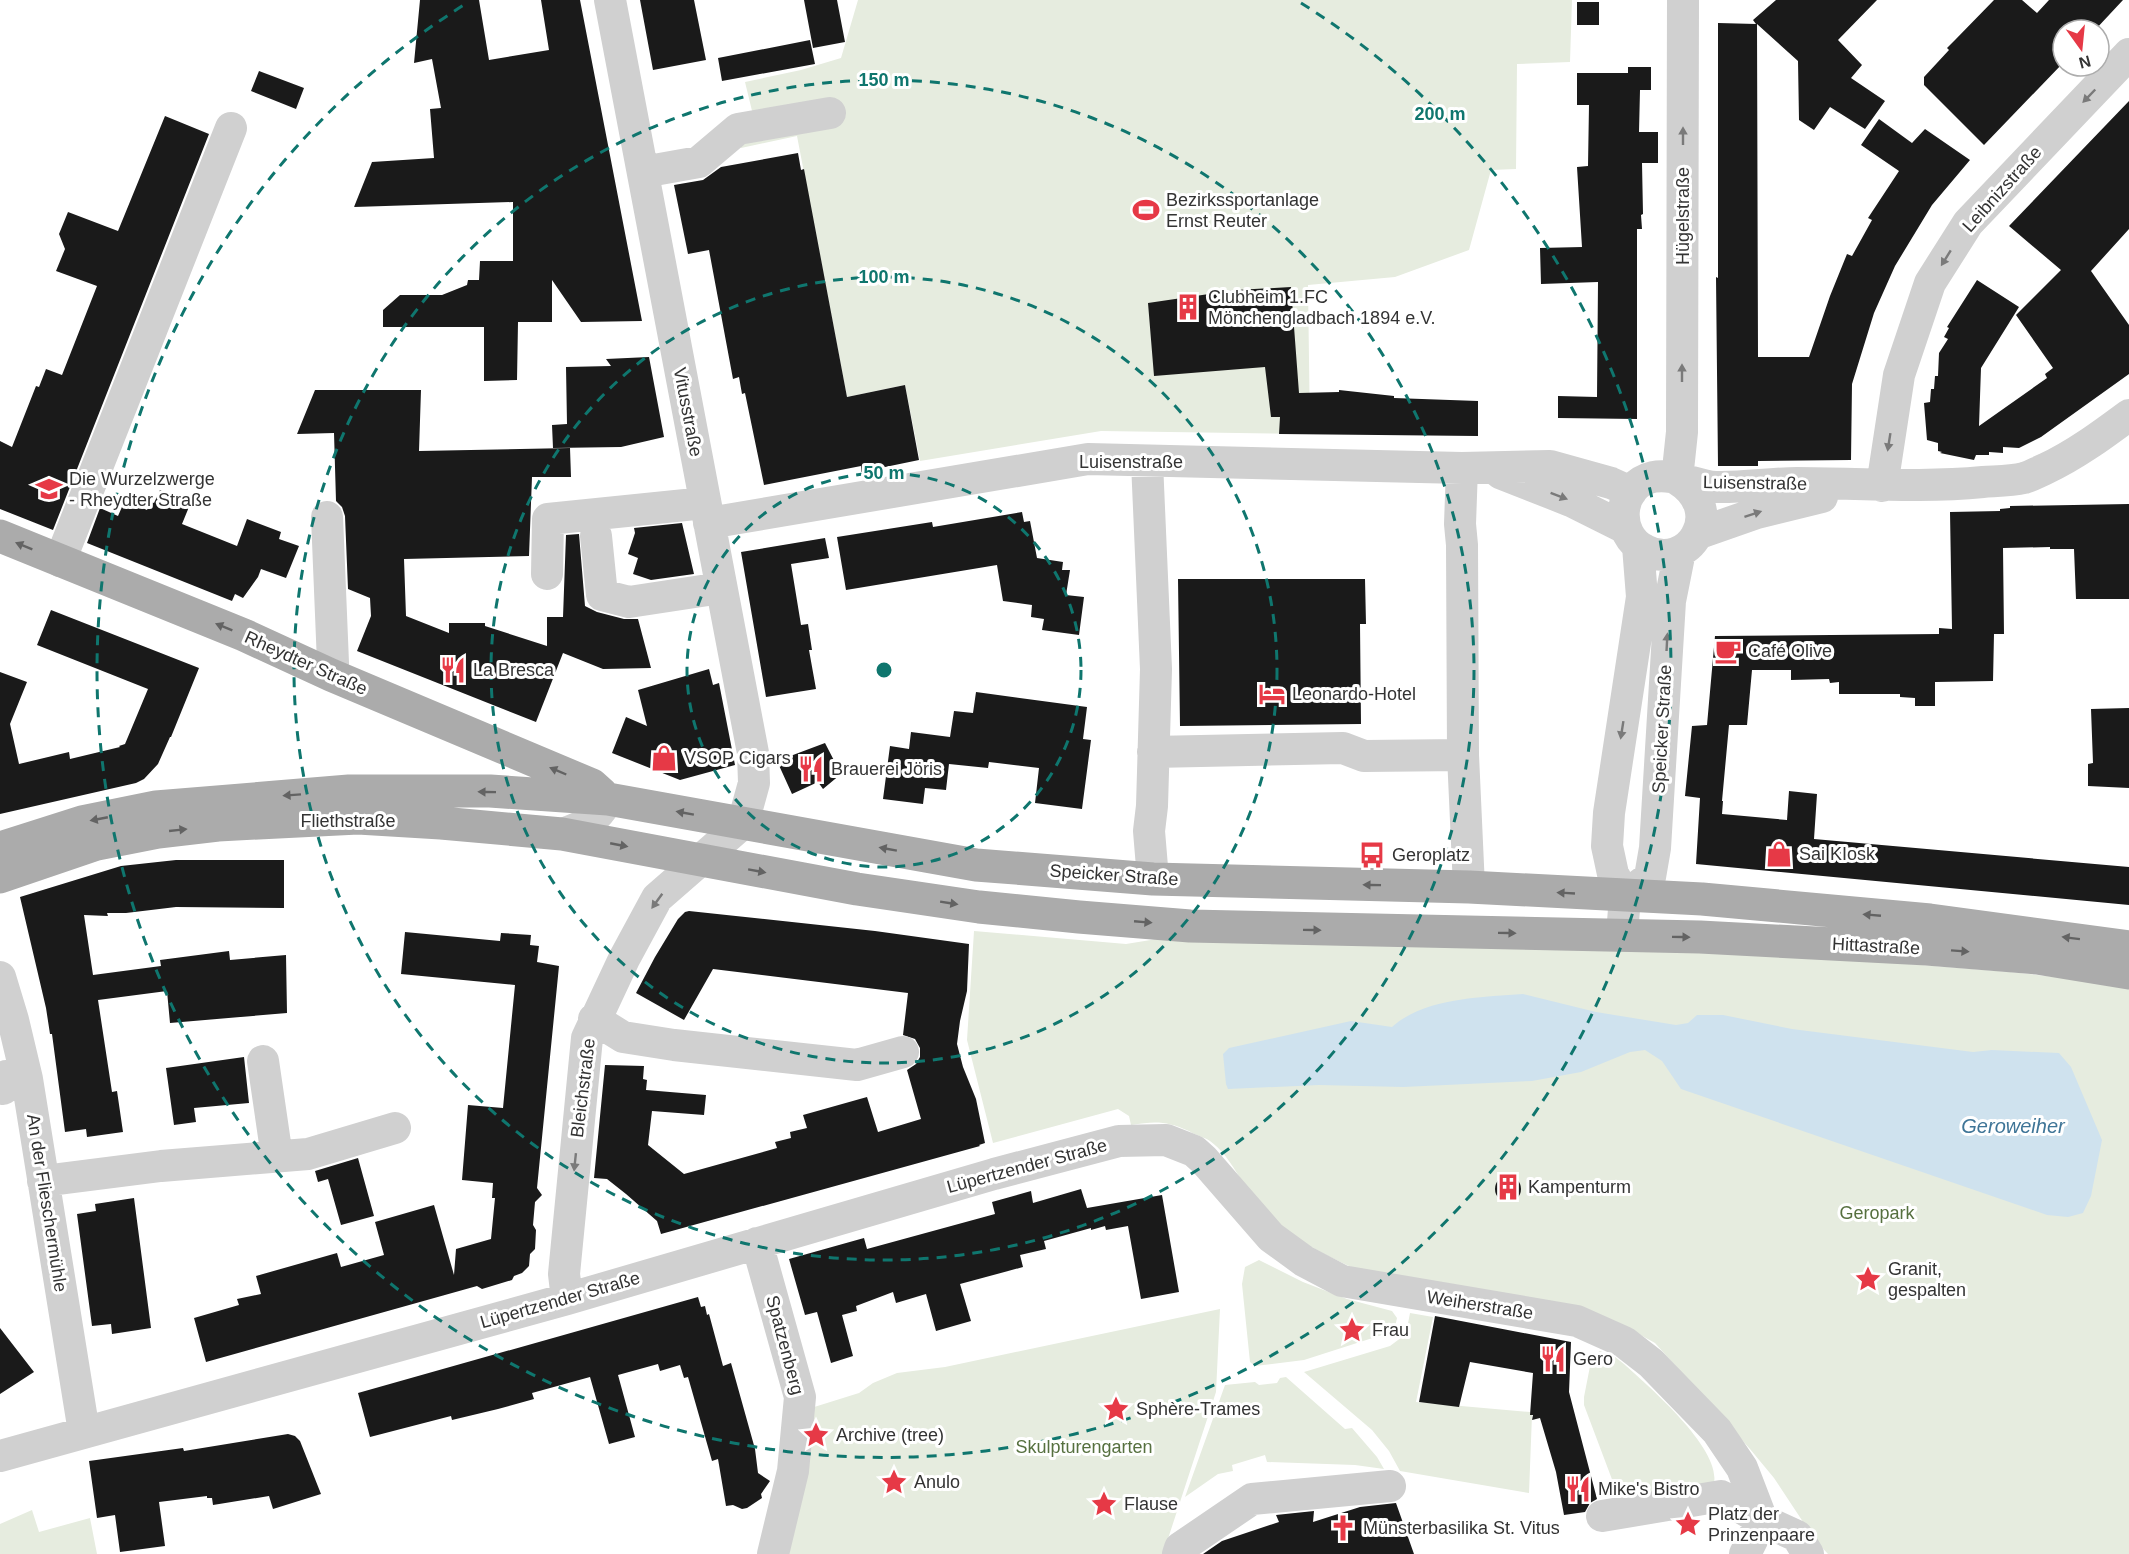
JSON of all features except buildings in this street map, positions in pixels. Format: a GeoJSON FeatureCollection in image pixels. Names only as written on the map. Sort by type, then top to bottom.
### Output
{"type":"FeatureCollection","features":[{"type":"Feature","properties":{"kind":"main road","name":"Rheydter Straße"},"geometry":{"type":"LineString","coordinates":[[0,536],[244,635],[331,675],[592,785],[608,799]]}},
{"type":"Feature","properties":{"kind":"main road","name":"Fliethstraße"},"geometry":{"type":"LineString","coordinates":[[0,848],[82,822],[156,807],[207,802],[349,791],[490,792],[608,799]]}},
{"type":"Feature","properties":{"kind":"main road","name":"Speicker Straße"},"geometry":{"type":"LineString","coordinates":[[608,799],[976,865],[1153,879],[1469,887],[1625,896]]}},
{"type":"Feature","properties":{"kind":"main road","name":"Fliethstraße"},"geometry":{"type":"LineString","coordinates":[[0,877],[97,844],[158,832],[218,825],[358,818],[562,834],[699,861]]}},
{"type":"Feature","properties":{"kind":"main road"},"geometry":{"type":"LineString","coordinates":[[699,861],[857,889],[979,907],[1190,926],[1622,935]]}},
{"type":"Feature","properties":{"kind":"main road","name":"Hittastraße"},"geometry":{"type":"LineString","coordinates":[[1625,896],[1702,899],[1930,920],[2129,947]]}},
{"type":"Feature","properties":{"kind":"main road","name":"Hittastraße"},"geometry":{"type":"LineString","coordinates":[[1622,935],[1982,952],[2037,958],[2129,973]]}},
{"type":"Feature","properties":{"kind":"street","name":"Vitusstraße"},"geometry":{"type":"LineString","coordinates":[[610,0],[753,753],[754,783],[743,823]]}},
{"type":"Feature","properties":{"kind":"street","name":"Hügelstraße"},"geometry":{"type":"LineString","coordinates":[[1682,432],[1683,0]]}},
{"type":"Feature","properties":{"kind":"street","name":"Leibnizstraße"},"geometry":{"type":"LineString","coordinates":[[1882,486],[1899,375],[1930,283],[1968,223],[2129,54]]}},
{"type":"Feature","properties":{"kind":"street"},"geometry":{"type":"LineString","coordinates":[[643,172],[699,162],[738,129],[830,113]]}},
{"type":"Feature","properties":{"kind":"street"},"geometry":{"type":"LineString","coordinates":[[60,561],[231,128]]}},
{"type":"Feature","properties":{"kind":"street","name":"Luisenstraße"},"geometry":{"type":"LineString","coordinates":[[1682,432],[1677,479],[1715,487],[1797,483],[1882,486],[1957,485],[2025,478],[2068,458],[2129,416]]}},
{"type":"Feature","properties":{"kind":"street","name":"Luisenstraße"},"geometry":{"type":"LineString","coordinates":[[547,573],[548,519],[707,513],[1088,459],[1473,467],[1550,466],[1611,483],[1631,492]]}},
{"type":"Feature","properties":{"kind":"street"},"geometry":{"type":"LineString","coordinates":[[1147,462],[1156,669],[1152,806],[1149,831],[1153,879]]}},
{"type":"Feature","properties":{"kind":"street"},"geometry":{"type":"LineString","coordinates":[[1469,887],[1463,755],[1460,524],[1473,467]]}},
{"type":"Feature","properties":{"kind":"street","name":"Luisenstraße"},"geometry":{"type":"LineString","coordinates":[[1473,467],[1572,501],[1631,537]]}},
{"type":"Feature","properties":{"kind":"street"},"geometry":{"type":"LineString","coordinates":[[1664,476],[1677,479],[1688,486],[1699,502],[1701,521],[1689,542],[1670,555],[1647,552],[1631,537],[1623,516],[1625,503],[1640,483],[1651,477],[1664,476]]}},
{"type":"Feature","properties":{"kind":"street","name":"Luisenstraße"},"geometry":{"type":"LineString","coordinates":[[1689,542],[1757,513],[1797,501],[1882,486]]}},
{"type":"Feature","properties":{"kind":"street"},"geometry":{"type":"LineString","coordinates":[[327,517],[333,663],[331,675]]}},
{"type":"Feature","properties":{"kind":"street"},"geometry":{"type":"LineString","coordinates":[[596,536],[602,595],[629,602],[721,588]]}},
{"type":"Feature","properties":{"kind":"street","name":"Speicker Straße"},"geometry":{"type":"LineString","coordinates":[[1631,537],[1642,597],[1609,813],[1607,846],[1612,874],[1625,896],[1650,877],[1655,848],[1670,601],[1689,542]]}},
{"type":"Feature","properties":{"kind":"street"},"geometry":{"type":"LineString","coordinates":[[1153,752],[1343,748],[1364,756],[1463,755]]}},
{"type":"Feature","properties":{"kind":"street"},"geometry":{"type":"LineString","coordinates":[[562,834],[582,828],[600,815],[608,799]]}},
{"type":"Feature","properties":{"kind":"street","name":"Bleichstraße"},"geometry":{"type":"LineString","coordinates":[[567,1299],[565,1262],[587,1038],[594,1019],[657,898],[743,823]]}},
{"type":"Feature","properties":{"kind":"street"},"geometry":{"type":"LineString","coordinates":[[1622,935],[1625,896]]}},
{"type":"Feature","properties":{"kind":"street","name":"An der Flieschermühle"},"geometry":{"type":"LineString","coordinates":[[0,979],[13,1020],[15,1084],[84,1432]]}},
{"type":"Feature","properties":{"kind":"street"},"geometry":{"type":"LineString","coordinates":[[594,1019],[622,1037],[857,1065],[903,1052]]}},
{"type":"Feature","properties":{"kind":"street"},"geometry":{"type":"LineString","coordinates":[[263,1061],[277,1157]]}},
{"type":"Feature","properties":{"kind":"street"},"geometry":{"type":"LineString","coordinates":[[36,1193],[161,1166],[308,1154],[395,1128]]}},
{"type":"Feature","properties":{"kind":"street","name":"Weiherstraße"},"geometry":{"type":"LineString","coordinates":[[1119,1141],[1166,1140],[1194,1151],[1271,1237],[1304,1261],[1342,1281],[1577,1321],[1624,1342],[1651,1363],[1717,1431],[1742,1468],[1762,1520]]}},
{"type":"Feature","properties":{"kind":"street","name":"Lüpertzender Straße"},"geometry":{"type":"LineString","coordinates":[[0,1456],[567,1299],[994,1174],[1119,1141]]}},
{"type":"Feature","properties":{"kind":"street","name":"Spatzenberg"},"geometry":{"type":"LineString","coordinates":[[757,1243],[800,1397],[793,1471],[773,1554]]}},
{"type":"Feature","properties":{"kind":"street"},"geometry":{"type":"LineString","coordinates":[[1179,1551],[1252,1499],[1390,1486]]}},
{"type":"Feature","properties":{"kind":"street"},"geometry":{"type":"LineString","coordinates":[[1602,1516],[1721,1496],[1762,1520],[1797,1536],[1808,1554]]}},
{"type":"Feature","properties":{"kind":"street"},"geometry":{"type":"LineString","coordinates":[[1745,1554],[1762,1520]]}},
{"type":"Feature","properties":{"kind":"green space","name":"Bezirkssportanlage Ernst Reuter"},"geometry":{"type":"Polygon","coordinates":[[[858,0],[1572,0],[1570,62],[1517,64],[1516,169],[1491,170],[1469,250],[1395,277],[1308,285],[1310,434],[1101,431],[920,461],[905,385],[847,397],[797,136],[741,148],[734,121],[754,119],[745,82],[801,70],[841,58],[858,0]]]}},
{"type":"Feature","properties":{"kind":"green space","name":"Geropark"},"geometry":{"type":"Polygon","coordinates":[[[974,931],[1126,944],[1163,938],[1565,947],[1858,960],[2010,972],[2093,981],[2129,988],[2129,1554],[1828,1554],[1815,1540],[1774,1478],[1750,1449],[1655,1343],[1628,1328],[1351,1267],[1302,1242],[1279,1226],[1260,1207],[1225,1155],[1210,1141],[1167,1124],[1131,1125],[1129,1116],[1118,1109],[993,1143],[967,1040],[974,931]]]}},
{"type":"Feature","properties":{"kind":"green space"},"geometry":{"type":"Polygon","coordinates":[[[1259,1260],[1303,1282],[1347,1299],[1392,1311],[1397,1318],[1395,1327],[1385,1334],[1304,1360],[1255,1366],[1250,1362],[1242,1284],[1245,1267],[1259,1260]]]}},
{"type":"Feature","properties":{"kind":"green space","name":"Skulpturengarten"},"geometry":{"type":"Polygon","coordinates":[[[1220,1309],[1216,1392],[1163,1554],[789,1554],[811,1408],[859,1393],[873,1383],[897,1373],[945,1367],[1220,1309]]]}},
{"type":"Feature","properties":{"kind":"green space"},"geometry":{"type":"Polygon","coordinates":[[[1410,1313],[1433,1317],[1416,1402],[1530,1412],[1532,1415],[1529,1493],[1400,1471],[1389,1451],[1372,1430],[1304,1372],[1390,1346],[1406,1334],[1410,1313]]]}},
{"type":"Feature","properties":{"kind":"green space"},"geometry":{"type":"Polygon","coordinates":[[[1600,1351],[1615,1357],[1624,1364],[1682,1420],[1708,1456],[1714,1472],[1713,1486],[1623,1498],[1616,1490],[1584,1405],[1592,1356],[1600,1351]]]}},
{"type":"Feature","properties":{"kind":"green space"},"geometry":{"type":"Polygon","coordinates":[[[1286,1377],[1345,1429],[1352,1428],[1377,1457],[1384,1469],[1355,1465],[1267,1462],[1265,1455],[1232,1465],[1233,1471],[1218,1474],[1185,1497],[1225,1385],[1255,1382],[1259,1385],[1277,1383],[1280,1378],[1286,1377]]]}},
{"type":"Feature","properties":{"kind":"green space"},"geometry":{"type":"Polygon","coordinates":[[[32,1510],[39,1532],[90,1518],[97,1554],[0,1554],[0,1524],[32,1510]]]}},
{"type":"Feature","properties":{"kind":"water","name":"Geroweiher"},"geometry":{"type":"Polygon","coordinates":[[[1523,994],[1596,1012],[1676,1025],[1688,1023],[1697,1015],[1723,1015],[1792,1029],[1973,1052],[1992,1050],[2059,1053],[2071,1067],[2102,1140],[2091,1196],[2083,1213],[2068,1217],[2047,1215],[1681,1089],[1662,1061],[1645,1050],[1630,1052],[1581,1072],[1532,1081],[1403,1087],[1319,1085],[1228,1089],[1226,1084],[1223,1054],[1229,1048],[1351,1021],[1392,1027],[1405,1017],[1436,1005],[1472,998],[1523,994]]]}},
{"type":"Feature","properties":{"kind":"place","name":"Bezirkssportanlage Ernst Reuter"},"geometry":{"type":"Point","coordinates":[1146,210]}},
{"type":"Feature","properties":{"kind":"place","name":"Clubheim 1.FC Mönchengladbach 1894 e.V."},"geometry":{"type":"Point","coordinates":[1188,307]}},
{"type":"Feature","properties":{"kind":"place","name":"Die Wurzelzwerge - Rheydter Straße"},"geometry":{"type":"Point","coordinates":[49,489]}},
{"type":"Feature","properties":{"kind":"place","name":"Café Olive"},"geometry":{"type":"Point","coordinates":[1728,651]}},
{"type":"Feature","properties":{"kind":"place","name":"La Bresca"},"geometry":{"type":"Point","coordinates":[453,670]}},
{"type":"Feature","properties":{"kind":"place","name":"Leonardo-Hotel"},"geometry":{"type":"Point","coordinates":[1272,694]}},
{"type":"Feature","properties":{"kind":"place","name":"VSOP Cigars"},"geometry":{"type":"Point","coordinates":[664,758]}},
{"type":"Feature","properties":{"kind":"place","name":"Brauerei Jöris"},"geometry":{"type":"Point","coordinates":[811,769]}},
{"type":"Feature","properties":{"kind":"place","name":"Sai KIosk"},"geometry":{"type":"Point","coordinates":[1779,854]}},
{"type":"Feature","properties":{"kind":"place","name":"Geroplatz"},"geometry":{"type":"Point","coordinates":[1372,855]}},
{"type":"Feature","properties":{"kind":"place","name":"Kampenturm"},"geometry":{"type":"Point","coordinates":[1508,1187]}},
{"type":"Feature","properties":{"kind":"place","name":"Granit, gespalten"},"geometry":{"type":"Point","coordinates":[1868,1279]}},
{"type":"Feature","properties":{"kind":"place","name":"Frau"},"geometry":{"type":"Point","coordinates":[1352,1330]}},
{"type":"Feature","properties":{"kind":"place","name":"Gero"},"geometry":{"type":"Point","coordinates":[1553,1359]}},
{"type":"Feature","properties":{"kind":"place","name":"Sphère-Trames"},"geometry":{"type":"Point","coordinates":[1116,1409]}},
{"type":"Feature","properties":{"kind":"place","name":"Archive (tree)"},"geometry":{"type":"Point","coordinates":[816,1435]}},
{"type":"Feature","properties":{"kind":"place","name":"Anulo"},"geometry":{"type":"Point","coordinates":[894,1482]}},
{"type":"Feature","properties":{"kind":"place","name":"Mike's Bistro"},"geometry":{"type":"Point","coordinates":[1578,1489]}},
{"type":"Feature","properties":{"kind":"place","name":"Flause"},"geometry":{"type":"Point","coordinates":[1104,1504]}},
{"type":"Feature","properties":{"kind":"place","name":"Platz der Prinzenpaare"},"geometry":{"type":"Point","coordinates":[1688,1524]}},
{"type":"Feature","properties":{"kind":"place","name":"Münsterbasilika St. Vitus"},"geometry":{"type":"Point","coordinates":[1343,1528]}}]}
